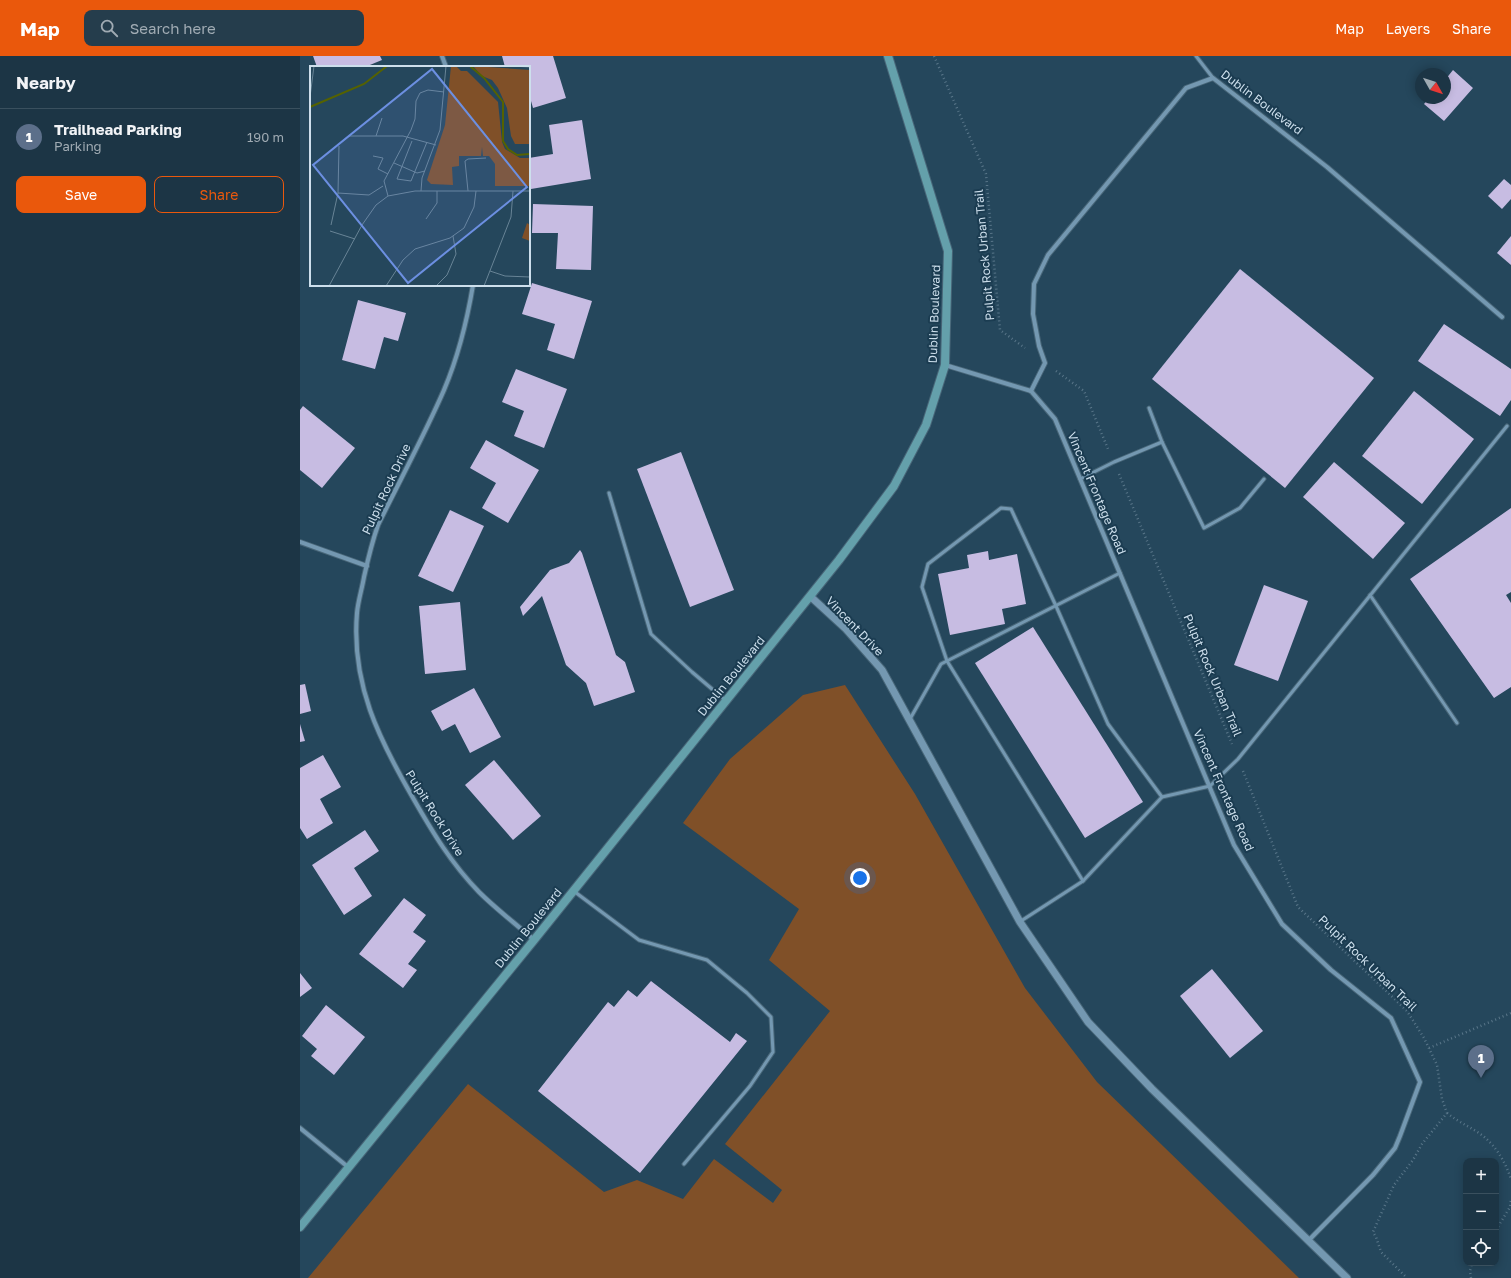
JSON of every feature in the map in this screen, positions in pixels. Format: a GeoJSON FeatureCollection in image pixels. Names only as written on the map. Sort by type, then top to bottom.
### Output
{"type":"FeatureCollection","features":[{"type":"Feature","properties":{"kind":"main road","name":"Dublin Boulevard"},"geometry":{"type":"LineString","coordinates":[[300,1227],[811,597],[894,486],[926,425],[945,365],[948,251],[888,56]]}},
{"type":"Feature","properties":{"kind":"street"},"geometry":{"type":"LineString","coordinates":[[442,56],[446,66]]}},
{"type":"Feature","properties":{"kind":"street","name":"Dublin Boulevard"},"geometry":{"type":"LineString","coordinates":[[1045,363],[1038,346],[1033,314],[1034,284],[1048,255],[1186,88],[1213,78],[1327,167],[1502,317]]}},
{"type":"Feature","properties":{"kind":"street","name":"Pulpit Rock Drive"},"geometry":{"type":"LineString","coordinates":[[473,286],[470,306],[458,351],[444,390],[378,524],[371,544],[357,612],[357,649],[360,678],[366,701],[381,739],[397,771],[439,844],[460,871],[480,893],[534,940]]}},
{"type":"Feature","properties":{"kind":"street"},"geometry":{"type":"LineString","coordinates":[[945,365],[1031,391],[1045,363]]}},
{"type":"Feature","properties":{"kind":"street","name":"Vincent Frontage Road"},"geometry":{"type":"LineString","coordinates":[[1031,391],[1055,419],[1234,845],[1282,924],[1331,970],[1391,1018],[1420,1082],[1394,1148],[1373,1175],[1308,1241]]}},
{"type":"Feature","properties":{"kind":"street"},"geometry":{"type":"LineString","coordinates":[[300,542],[367,566]]}},
{"type":"Feature","properties":{"kind":"street","name":"Vincent Drive"},"geometry":{"type":"LineString","coordinates":[[811,597],[846,630],[882,670],[1020,922],[1088,1022],[1152,1089],[1347,1278]]}},
{"type":"Feature","properties":{"kind":"street"},"geometry":{"type":"LineString","coordinates":[[300,1128],[348,1167]]}},
{"type":"Feature","properties":{"kind":"lane"},"geometry":{"type":"LineString","coordinates":[[1196,56],[1213,78]]}},
{"type":"Feature","properties":{"kind":"lane"},"geometry":{"type":"LineString","coordinates":[[1149,408],[1162,442],[1204,528],[1240,508],[1264,479]]}},
{"type":"Feature","properties":{"kind":"lane"},"geometry":{"type":"LineString","coordinates":[[1020,922],[1083,881],[1162,797],[1210,786],[1238,759],[1507,426]]}},
{"type":"Feature","properties":{"kind":"lane"},"geometry":{"type":"LineString","coordinates":[[1080,478],[1162,442]]}},
{"type":"Feature","properties":{"kind":"lane"},"geometry":{"type":"LineString","coordinates":[[608,493],[651,634],[726,701]]}},
{"type":"Feature","properties":{"kind":"lane"},"geometry":{"type":"LineString","coordinates":[[1083,881],[947,660],[922,587],[928,564],[1001,508],[1011,510],[1056,606],[1108,724],[1162,797]]}},
{"type":"Feature","properties":{"kind":"lane"},"geometry":{"type":"LineString","coordinates":[[910,720],[941,664],[1120,573]]}},
{"type":"Feature","properties":{"kind":"lane"},"geometry":{"type":"LineString","coordinates":[[1370,596],[1457,723]]}},
{"type":"Feature","properties":{"kind":"lane"},"geometry":{"type":"LineString","coordinates":[[573,891],[639,940],[707,960],[747,993],[771,1017],[773,1052],[750,1086],[684,1164]]}},
{"type":"Feature","properties":{"kind":"path","name":"Pulpit Rock Urban Trail"},"geometry":{"type":"LineString","coordinates":[[934,56],[986,174],[1000,330],[1084,392],[1238,759],[1298,907],[1407,1010],[1437,1065],[1442,1098],[1447,1112]]}},
{"type":"Feature","properties":{"kind":"path"},"geometry":{"type":"LineString","coordinates":[[1429,1048],[1511,1013]]}},
{"type":"Feature","properties":{"kind":"path"},"geometry":{"type":"LineString","coordinates":[[1407,1278],[1381,1252],[1374,1232],[1394,1185],[1413,1160],[1422,1144],[1447,1112],[1460,1123],[1480,1134],[1494,1146],[1506,1163],[1511,1179]]}},
{"type":"Feature","properties":{"kind":"path"},"geometry":{"type":"LineString","coordinates":[[1499,1225],[1510,1207],[1511,1200]]}},
{"type":"Feature","properties":{"kind":"path"},"geometry":{"type":"LineString","coordinates":[[1471,1266],[1471,1278]]}},
{"type":"Feature","properties":{"kind":"shaded area"},"geometry":{"type":"Polygon","coordinates":[[[845,685],[915,794],[1025,988],[1097,1082],[1299,1278],[308,1278],[468,1084],[604,1192],[637,1180],[683,1199],[714,1159],[773,1203],[782,1190],[725,1144],[830,1011],[769,960],[799,909],[683,823],[730,759],[803,695],[845,685]]]}},
{"type":"Feature","properties":{"kind":"building"},"geometry":{"type":"Polygon","coordinates":[[[313,56],[380,56],[382,60],[367,66],[317,66],[313,56]]]}},
{"type":"Feature","properties":{"kind":"building"},"geometry":{"type":"Polygon","coordinates":[[[502,56],[553,56],[566,98],[533,108],[530,98],[530,66],[505,66],[502,56]]]}},
{"type":"Feature","properties":{"kind":"building"},"geometry":{"type":"Polygon","coordinates":[[[1453,70],[1473,88],[1444,121],[1424,104],[1451,104],[1451,72],[1453,70]]]}},
{"type":"Feature","properties":{"kind":"building"},"geometry":{"type":"Polygon","coordinates":[[[582,120],[591,179],[531,189],[530,158],[553,154],[549,125],[582,120]]]}},
{"type":"Feature","properties":{"kind":"building"},"geometry":{"type":"Polygon","coordinates":[[[1504,179],[1511,185],[1511,199],[1502,209],[1488,196],[1504,179]]]}},
{"type":"Feature","properties":{"kind":"building"},"geometry":{"type":"Polygon","coordinates":[[[533,204],[593,206],[591,270],[556,269],[558,233],[532,233],[533,204]]]}},
{"type":"Feature","properties":{"kind":"building"},"geometry":{"type":"Polygon","coordinates":[[[1511,236],[1511,265],[1497,253],[1511,236]]]}},
{"type":"Feature","properties":{"kind":"building"},"geometry":{"type":"Polygon","coordinates":[[[1240,269],[1374,378],[1285,488],[1152,379],[1240,269]]]}},
{"type":"Feature","properties":{"kind":"building"},"geometry":{"type":"Polygon","coordinates":[[[532,283],[592,301],[574,359],[547,350],[555,324],[522,314],[532,283]]]}},
{"type":"Feature","properties":{"kind":"building"},"geometry":{"type":"Polygon","coordinates":[[[358,300],[406,313],[398,341],[384,337],[375,369],[342,360],[358,300]]]}},
{"type":"Feature","properties":{"kind":"building"},"geometry":{"type":"Polygon","coordinates":[[[1444,324],[1511,369],[1511,400],[1500,416],[1418,361],[1444,324]]]}},
{"type":"Feature","properties":{"kind":"building"},"geometry":{"type":"Polygon","coordinates":[[[516,369],[567,389],[544,448],[514,436],[524,411],[502,402],[516,369]]]}},
{"type":"Feature","properties":{"kind":"building"},"geometry":{"type":"Polygon","coordinates":[[[1414,391],[1474,439],[1422,504],[1362,456],[1414,391]]]}},
{"type":"Feature","properties":{"kind":"building"},"geometry":{"type":"Polygon","coordinates":[[[303,406],[355,448],[322,488],[300,470],[300,410],[303,406]]]}},
{"type":"Feature","properties":{"kind":"building"},"geometry":{"type":"Polygon","coordinates":[[[486,440],[539,470],[508,523],[482,508],[496,483],[470,468],[486,440]]]}},
{"type":"Feature","properties":{"kind":"building"},"geometry":{"type":"Polygon","coordinates":[[[681,452],[734,590],[690,607],[637,469],[681,452]]]}},
{"type":"Feature","properties":{"kind":"building"},"geometry":{"type":"Polygon","coordinates":[[[1334,462],[1405,523],[1373,559],[1303,497],[1334,462]]]}},
{"type":"Feature","properties":{"kind":"building"},"geometry":{"type":"Polygon","coordinates":[[[1511,508],[1511,592],[1506,595],[1511,603],[1511,687],[1494,698],[1410,579],[1511,508]]]}},
{"type":"Feature","properties":{"kind":"building"},"geometry":{"type":"Polygon","coordinates":[[[450,510],[484,526],[453,592],[418,576],[450,510]]]}},
{"type":"Feature","properties":{"kind":"building"},"geometry":{"type":"Polygon","coordinates":[[[580,550],[616,655],[625,662],[635,692],[594,706],[586,683],[566,665],[542,596],[523,616],[520,607],[550,570],[569,563],[580,550]]]}},
{"type":"Feature","properties":{"kind":"building"},"geometry":{"type":"Polygon","coordinates":[[[988,551],[989,560],[1017,554],[1026,604],[1002,609],[1005,624],[950,635],[938,574],[969,568],[967,555],[988,551]]]}},
{"type":"Feature","properties":{"kind":"building"},"geometry":{"type":"Polygon","coordinates":[[[1264,585],[1308,601],[1278,681],[1234,665],[1264,585]]]}},
{"type":"Feature","properties":{"kind":"building"},"geometry":{"type":"Polygon","coordinates":[[[460,602],[466,670],[425,674],[419,606],[460,602]]]}},
{"type":"Feature","properties":{"kind":"building"},"geometry":{"type":"Polygon","coordinates":[[[1033,627],[1143,802],[1085,838],[975,663],[1033,627]]]}},
{"type":"Feature","properties":{"kind":"building"},"geometry":{"type":"Polygon","coordinates":[[[305,684],[311,711],[300,714],[300,685],[305,684]]]}},
{"type":"Feature","properties":{"kind":"building"},"geometry":{"type":"Polygon","coordinates":[[[474,688],[501,737],[470,753],[455,724],[442,731],[431,711],[474,688]]]}},
{"type":"Feature","properties":{"kind":"building"},"geometry":{"type":"Polygon","coordinates":[[[300,724],[305,741],[300,742],[300,724]]]}},
{"type":"Feature","properties":{"kind":"building"},"geometry":{"type":"Polygon","coordinates":[[[323,755],[341,787],[320,799],[333,823],[307,839],[300,828],[300,768],[323,755]]]}},
{"type":"Feature","properties":{"kind":"building"},"geometry":{"type":"Polygon","coordinates":[[[494,760],[541,816],[513,840],[465,785],[494,760]]]}},
{"type":"Feature","properties":{"kind":"building"},"geometry":{"type":"Polygon","coordinates":[[[365,830],[379,851],[354,868],[372,896],[344,915],[312,865],[365,830]]]}},
{"type":"Feature","properties":{"kind":"building"},"geometry":{"type":"Polygon","coordinates":[[[404,898],[426,915],[413,932],[426,941],[408,964],[417,970],[403,988],[359,954],[404,898]]]}},
{"type":"Feature","properties":{"kind":"building"},"geometry":{"type":"Polygon","coordinates":[[[1212,969],[1263,1031],[1230,1058],[1180,996],[1212,969]]]}},
{"type":"Feature","properties":{"kind":"building"},"geometry":{"type":"Polygon","coordinates":[[[300,973],[312,988],[300,997],[300,973]]]}},
{"type":"Feature","properties":{"kind":"building"},"geometry":{"type":"Polygon","coordinates":[[[651,981],[730,1042],[736,1033],[747,1041],[640,1173],[538,1091],[608,1002],[614,1007],[628,990],[637,997],[651,981]]]}},
{"type":"Feature","properties":{"kind":"building"},"geometry":{"type":"Polygon","coordinates":[[[326,1005],[365,1037],[334,1075],[311,1056],[317,1049],[302,1036],[326,1005]]]}},
{"type":"Feature","properties":{"kind":"place","name":"Trailhead Parking"},"geometry":{"type":"Point","coordinates":[1481,1078]}}]}
